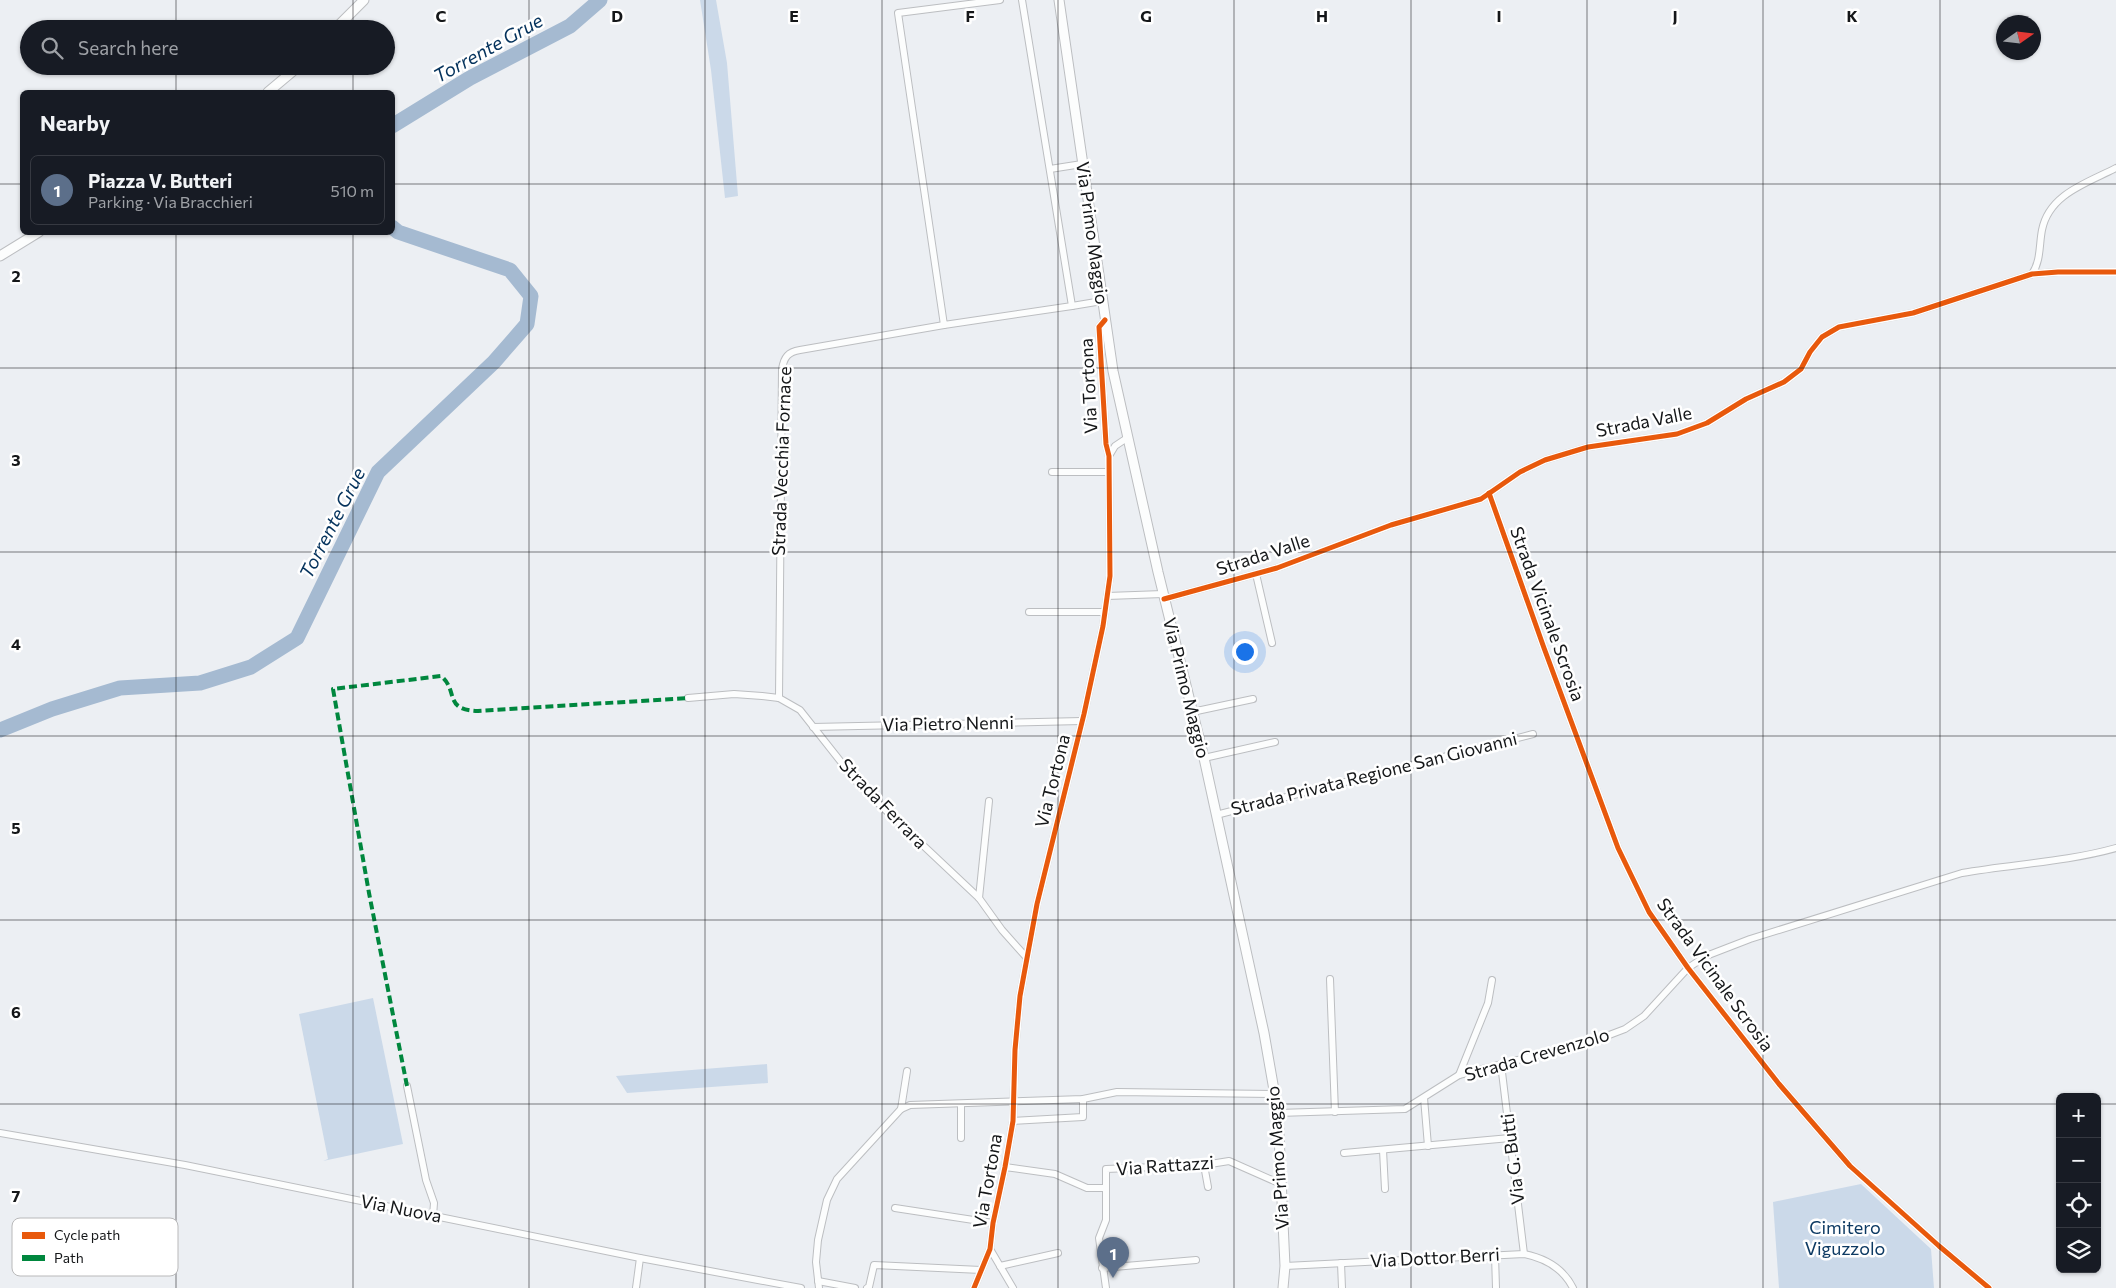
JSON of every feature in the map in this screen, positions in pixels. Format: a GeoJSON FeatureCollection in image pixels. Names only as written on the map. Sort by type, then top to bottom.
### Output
{"type":"FeatureCollection","features":[{"type":"Feature","properties":{"kind":"main road"},"geometry":{"type":"LineString","coordinates":[[344,20],[364,0]]}},
{"type":"Feature","properties":{"kind":"main road","name":"Via Primo Maggio"},"geometry":{"type":"LineString","coordinates":[[1059,0],[1102,301],[1127,438],[1204,758],[1262,1024],[1275,1094],[1278,1113],[1281,1184],[1283,1288]]}},
{"type":"Feature","properties":{"kind":"main road"},"geometry":{"type":"LineString","coordinates":[[270,90],[288,75]]}},
{"type":"Feature","properties":{"kind":"main road"},"geometry":{"type":"LineString","coordinates":[[0,256],[34,235]]}},
{"type":"Feature","properties":{"kind":"street"},"geometry":{"type":"LineString","coordinates":[[944,325],[898,13],[1000,0]]}},
{"type":"Feature","properties":{"kind":"street"},"geometry":{"type":"LineString","coordinates":[[1022,0],[1072,306]]}},
{"type":"Feature","properties":{"kind":"street"},"geometry":{"type":"LineString","coordinates":[[1050,169],[1082,164]]}},
{"type":"Feature","properties":{"kind":"street"},"geometry":{"type":"LineString","coordinates":[[2032,274],[2037,267],[2042,228],[2048,212],[2059,198],[2116,168]]}},
{"type":"Feature","properties":{"kind":"street","name":"Strada Valle"},"geometry":{"type":"LineString","coordinates":[[1107,596],[1164,597],[1277,568],[1391,525],[1481,499],[1520,472],[1545,460],[1588,447],[1677,434],[1707,424],[1746,400],[1784,382],[1800,369],[1822,337],[1839,327],[1914,313],[2032,274],[2116,272]]}},
{"type":"Feature","properties":{"kind":"street","name":"Strada Vecchia Fornace"},"geometry":{"type":"LineString","coordinates":[[779,698],[782,368],[788,354],[800,350],[944,325],[1102,301]]}},
{"type":"Feature","properties":{"kind":"street","name":"Via Tortona"},"geometry":{"type":"LineString","coordinates":[[974,1288],[990,1249],[993,1223],[1013,1121],[1016,1041],[1026,958],[1037,904],[1082,721],[1105,612],[1110,576],[1109,456],[1106,444],[1099,327],[1105,320]]}},
{"type":"Feature","properties":{"kind":"street","name":"Via Tortona"},"geometry":{"type":"LineString","coordinates":[[1109,456],[1115,446],[1127,438]]}},
{"type":"Feature","properties":{"kind":"street"},"geometry":{"type":"LineString","coordinates":[[1052,472],[1109,472]]}},
{"type":"Feature","properties":{"kind":"street","name":"Strada Vicinale Scrosia"},"geometry":{"type":"LineString","coordinates":[[1489,493],[1618,848],[1650,912],[1688,968],[1778,1084],[1850,1166],[1989,1288]]}},
{"type":"Feature","properties":{"kind":"street"},"geometry":{"type":"LineString","coordinates":[[1256,574],[1272,643]]}},
{"type":"Feature","properties":{"kind":"street"},"geometry":{"type":"LineString","coordinates":[[1029,612],[1105,612]]}},
{"type":"Feature","properties":{"kind":"street","name":"Strada Ferrara"},"geometry":{"type":"LineString","coordinates":[[688,698],[734,694],[779,698],[800,710],[860,786],[979,898],[1002,930],[1026,958]]}},
{"type":"Feature","properties":{"kind":"street"},"geometry":{"type":"LineString","coordinates":[[1192,712],[1253,699]]}},
{"type":"Feature","properties":{"kind":"street","name":"Via Pietro Nenni"},"geometry":{"type":"LineString","coordinates":[[813,728],[1082,721]]}},
{"type":"Feature","properties":{"kind":"street","name":"Strada Privata Regione San Giovanni"},"geometry":{"type":"LineString","coordinates":[[1216,815],[1533,734]]}},
{"type":"Feature","properties":{"kind":"street"},"geometry":{"type":"LineString","coordinates":[[1204,758],[1275,742]]}},
{"type":"Feature","properties":{"kind":"street"},"geometry":{"type":"LineString","coordinates":[[979,898],[990,801]]}},
{"type":"Feature","properties":{"kind":"street","name":"Strada Crevenzolo"},"geometry":{"type":"LineString","coordinates":[[1278,1113],[1405,1108],[1459,1075],[1596,1040],[1625,1030],[1644,1016],[1688,968],[1706,956],[1750,939],[1962,873],[1994,867],[2085,857],[2116,848]]}},
{"type":"Feature","properties":{"kind":"street"},"geometry":{"type":"LineString","coordinates":[[1330,979],[1335,1112]]}},
{"type":"Feature","properties":{"kind":"street"},"geometry":{"type":"LineString","coordinates":[[1459,1075],[1488,1003],[1492,980]]}},
{"type":"Feature","properties":{"kind":"street","name":"Via G. Butti"},"geometry":{"type":"LineString","coordinates":[[1501,1064],[1524,1254]]}},
{"type":"Feature","properties":{"kind":"street"},"geometry":{"type":"LineString","coordinates":[[901,1108],[907,1072]]}},
{"type":"Feature","properties":{"kind":"street"},"geometry":{"type":"LineString","coordinates":[[407,1086],[426,1180],[434,1202],[433,1216]]}},
{"type":"Feature","properties":{"kind":"street"},"geometry":{"type":"LineString","coordinates":[[855,1288],[819,1285],[816,1262],[818,1240],[827,1200],[837,1179],[901,1108],[910,1105],[1083,1099],[1117,1092],[1275,1094]]}},
{"type":"Feature","properties":{"kind":"street"},"geometry":{"type":"LineString","coordinates":[[1424,1098],[1428,1146]]}},
{"type":"Feature","properties":{"kind":"street"},"geometry":{"type":"LineString","coordinates":[[1013,1121],[1083,1117],[1083,1099]]}},
{"type":"Feature","properties":{"kind":"street"},"geometry":{"type":"LineString","coordinates":[[961,1104],[961,1138]]}},
{"type":"Feature","properties":{"kind":"street","name":"Via Nuova"},"geometry":{"type":"LineString","coordinates":[[0,1133],[185,1165],[640,1258],[801,1288]]}},
{"type":"Feature","properties":{"kind":"street"},"geometry":{"type":"LineString","coordinates":[[1344,1153],[1510,1138]]}},
{"type":"Feature","properties":{"kind":"street"},"geometry":{"type":"LineString","coordinates":[[1383,1150],[1385,1189]]}},
{"type":"Feature","properties":{"kind":"street","name":"Via Rattazzi"},"geometry":{"type":"LineString","coordinates":[[1005,1167],[1055,1174],[1087,1188],[1106,1188],[1106,1169],[1204,1165],[1229,1161],[1281,1184]]}},
{"type":"Feature","properties":{"kind":"street"},"geometry":{"type":"LineString","coordinates":[[1204,1165],[1208,1188]]}},
{"type":"Feature","properties":{"kind":"street"},"geometry":{"type":"LineString","coordinates":[[1106,1188],[1106,1220],[1099,1238],[1106,1288]]}},
{"type":"Feature","properties":{"kind":"street"},"geometry":{"type":"LineString","coordinates":[[895,1208],[993,1223]]}},
{"type":"Feature","properties":{"kind":"street"},"geometry":{"type":"LineString","coordinates":[[990,1249],[997,1264],[1013,1288]]}},
{"type":"Feature","properties":{"kind":"street"},"geometry":{"type":"LineString","coordinates":[[1000,1266],[1058,1254]]}},
{"type":"Feature","properties":{"kind":"street","name":"Via Dottor Berri"},"geometry":{"type":"LineString","coordinates":[[1284,1266],[1524,1254],[1539,1257],[1551,1263],[1563,1274],[1573,1288]]}},
{"type":"Feature","properties":{"kind":"street"},"geometry":{"type":"LineString","coordinates":[[1495,1255],[1496,1288]]}},
{"type":"Feature","properties":{"kind":"street"},"geometry":{"type":"LineString","coordinates":[[636,1288],[640,1258]]}},
{"type":"Feature","properties":{"kind":"street"},"geometry":{"type":"LineString","coordinates":[[1102,1268],[1196,1260]]}},
{"type":"Feature","properties":{"kind":"street"},"geometry":{"type":"LineString","coordinates":[[1341,1263],[1342,1288]]}},
{"type":"Feature","properties":{"kind":"street"},"geometry":{"type":"LineString","coordinates":[[867,1288],[869,1287],[874,1265],[981,1270]]}},
{"type":"Feature","properties":{"kind":"green space"},"geometry":{"type":"Polygon","coordinates":[[[700,0],[716,0],[727,63],[738,196],[725,198],[711,70],[700,0]]]}},
{"type":"Feature","properties":{"kind":"green space"},"geometry":{"type":"Polygon","coordinates":[[[373,998],[403,1144],[323,1161],[328,1159],[299,1014],[373,998]]]}},
{"type":"Feature","properties":{"kind":"green space"},"geometry":{"type":"Polygon","coordinates":[[[767,1064],[768,1083],[627,1093],[616,1076],[767,1064]]]}},
{"type":"Feature","properties":{"kind":"green space","name":"Cimitero Viguzzolo"},"geometry":{"type":"Polygon","coordinates":[[[1861,1184],[1931,1249],[1934,1288],[1779,1288],[1773,1202],[1861,1184]]]}},
{"type":"Feature","properties":{"kind":"waterway","name":"Torrente Grue"},"geometry":{"type":"LineString","coordinates":[[395,124],[470,78],[570,26],[600,0]]}},
{"type":"Feature","properties":{"kind":"waterway","name":"Torrente Grue"},"geometry":{"type":"LineString","coordinates":[[0,730],[52,709],[120,688],[200,683],[251,667],[297,638],[378,472],[494,362],[527,324],[531,296],[510,270],[395,230]]}},
{"type":"Feature","properties":{"kind":"marked path"},"geometry":{"type":"LineString","coordinates":[[407,1086],[369,893],[333,689],[441,676],[446,682],[453,699],[460,707],[478,711],[688,698]]}},
{"type":"Feature","properties":{"kind":"cycle path"},"geometry":{"type":"LineString","coordinates":[[1164,599],[1277,568],[1391,525],[1481,499],[1520,472],[1545,460],[1588,447],[1677,434],[1707,423],[1746,399],[1784,382],[1801,369],[1810,352],[1822,337],[1839,327],[1913,313],[2032,274],[2116,272]]}},
{"type":"Feature","properties":{"kind":"cycle path"},"geometry":{"type":"LineString","coordinates":[[974,1288],[990,1249],[993,1223],[1013,1121],[1015,1050],[1020,996],[1037,904],[1084,714],[1103,626],[1110,576],[1109,456],[1106,444],[1099,327],[1105,320]]}},
{"type":"Feature","properties":{"kind":"cycle path"},"geometry":{"type":"LineString","coordinates":[[1489,493],[1618,848],[1649,912],[1688,968],[1779,1084],[1850,1166],[1989,1288]]}},
{"type":"Feature","properties":{"kind":"place","name":"Piazza V. Butteri"},"geometry":{"type":"Point","coordinates":[1113,1278]}}]}
